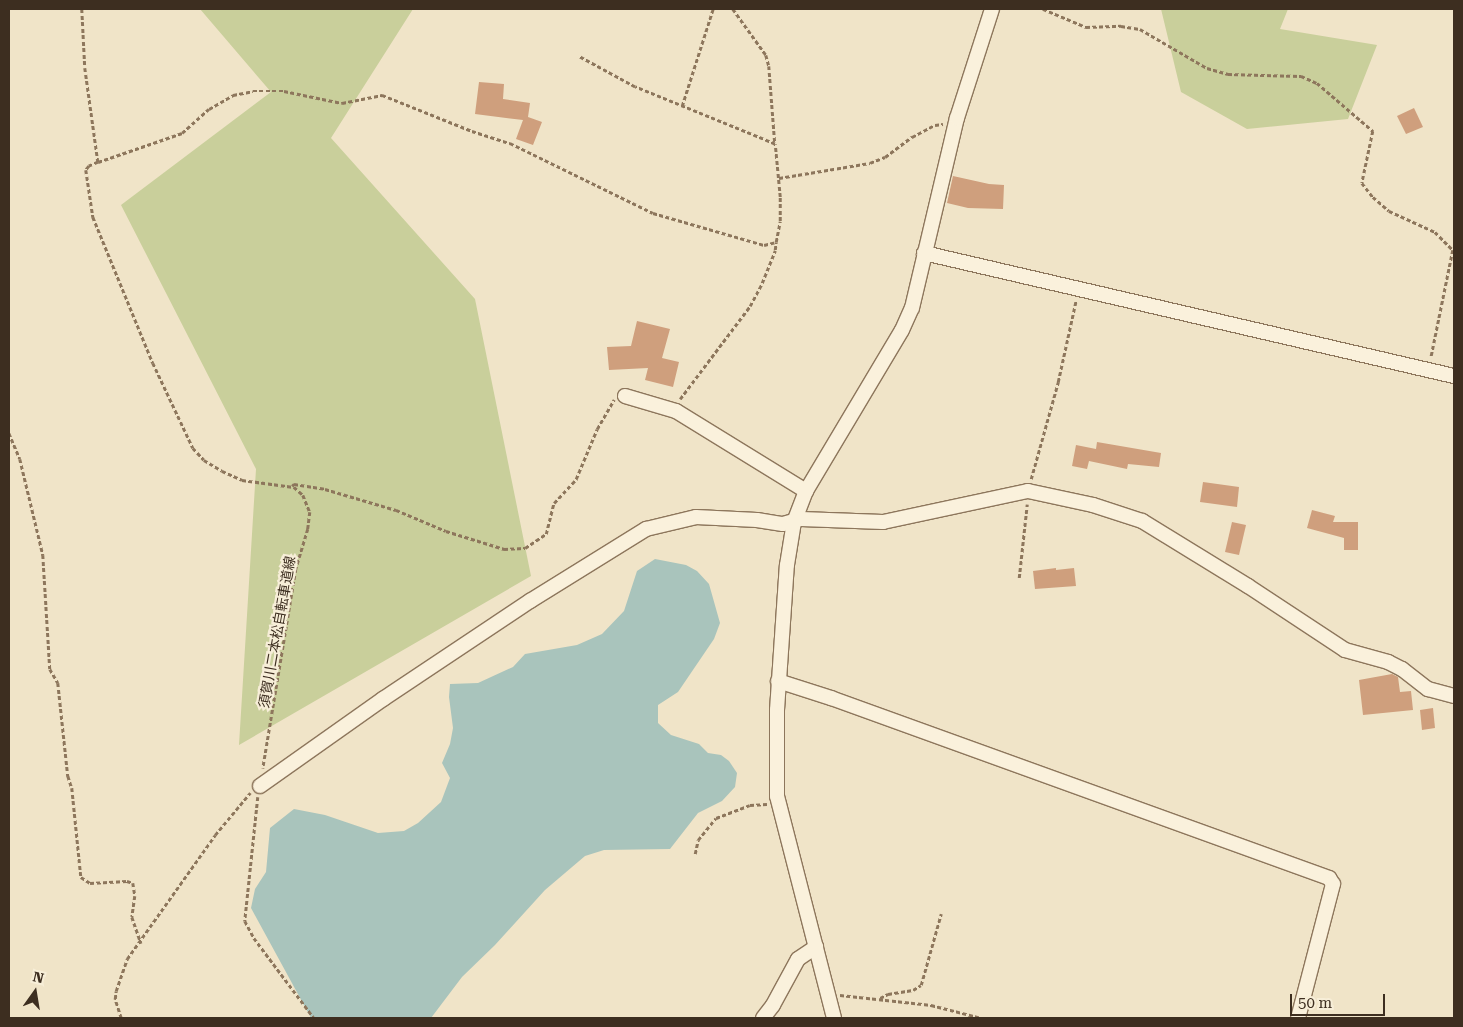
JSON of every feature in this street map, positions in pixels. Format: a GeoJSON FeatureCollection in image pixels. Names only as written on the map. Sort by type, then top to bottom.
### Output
{"type":"FeatureCollection","features":[{"type":"Feature","properties":{"kind":"street"},"geometry":{"type":"LineString","coordinates":[[834,1018],[779,804],[776,780],[778,681],[786,565],[794,522],[806,491],[907,321],[912,308],[955,124],[992,9]]}},
{"type":"Feature","properties":{"kind":"street"},"geometry":{"type":"LineString","coordinates":[[924,253],[1454,376]]}},
{"type":"Feature","properties":{"kind":"street"},"geometry":{"type":"LineString","coordinates":[[625,396],[672,410],[806,491]]}},
{"type":"Feature","properties":{"kind":"street"},"geometry":{"type":"LineString","coordinates":[[260,786],[383,699],[530,601],[646,529],[696,517],[757,520],[783,524],[810,519],[883,522],[1028,491],[1093,505],[1142,521],[1248,586],[1345,650],[1388,662],[1402,669],[1428,689],[1454,696]]}},
{"type":"Feature","properties":{"kind":"street"},"geometry":{"type":"LineString","coordinates":[[778,681],[831,698],[1330,878],[1334,884],[1298,1018]]}},
{"type":"Feature","properties":{"kind":"street"},"geometry":{"type":"LineString","coordinates":[[763,1018],[773,1005],[798,959],[816,947]]}},
{"type":"Feature","properties":{"kind":"path"},"geometry":{"type":"LineString","coordinates":[[82,9],[84,68],[98,162]]}},
{"type":"Feature","properties":{"kind":"path"},"geometry":{"type":"LineString","coordinates":[[682,106],[713,9]]}},
{"type":"Feature","properties":{"kind":"path"},"geometry":{"type":"LineString","coordinates":[[672,410],[750,306],[772,258],[780,221],[779,178],[768,60],[751,31],[733,9]]}},
{"type":"Feature","properties":{"kind":"path"},"geometry":{"type":"LineString","coordinates":[[1043,9],[1086,27],[1121,26],[1140,30],[1206,68],[1228,74],[1301,76],[1317,83],[1373,131],[1362,183],[1373,197],[1389,211],[1435,232],[1453,250],[1444,303],[1428,369]]}},
{"type":"Feature","properties":{"kind":"path"},"geometry":{"type":"LineString","coordinates":[[580,57],[635,87],[775,144]]}},
{"type":"Feature","properties":{"kind":"path"},"geometry":{"type":"LineString","coordinates":[[625,396],[618,397],[610,404],[576,479],[554,504],[546,534],[525,548],[504,549],[454,534],[396,510],[325,489],[294,484],[292,486],[252,482],[232,477],[211,465],[193,448],[134,319],[93,217],[86,170],[89,166],[98,162],[182,133],[209,110],[233,95],[253,91],[284,91],[342,103],[382,94],[472,131],[510,143],[629,204],[653,213],[764,245],[776,242]]}},
{"type":"Feature","properties":{"kind":"path"},"geometry":{"type":"LineString","coordinates":[[779,178],[870,163],[885,157],[912,137],[935,125],[955,124]]}},
{"type":"Feature","properties":{"kind":"path"},"geometry":{"type":"LineString","coordinates":[[1019,578],[1028,491],[1058,382],[1078,289]]}},
{"type":"Feature","properties":{"kind":"path"},"geometry":{"type":"LineString","coordinates":[[9,433],[20,458],[43,555],[50,669],[58,683],[68,776],[72,788],[81,877],[90,882],[127,881],[133,883],[136,896],[132,917],[141,943]]}},
{"type":"Feature","properties":{"kind":"path","name":"須賀川二本松自転車道線"},"geometry":{"type":"LineString","coordinates":[[292,486],[306,499],[310,521],[296,569],[260,786],[245,921],[254,938],[314,1018]]}},
{"type":"Feature","properties":{"kind":"path"},"geometry":{"type":"LineString","coordinates":[[121,1018],[116,999],[117,984],[127,959],[141,943],[215,835],[245,798],[260,786]]}},
{"type":"Feature","properties":{"kind":"path"},"geometry":{"type":"LineString","coordinates":[[695,854],[698,840],[716,818],[750,805],[779,804]]}},
{"type":"Feature","properties":{"kind":"path"},"geometry":{"type":"LineString","coordinates":[[880,998],[888,994],[913,990],[921,985],[941,914]]}},
{"type":"Feature","properties":{"kind":"path"},"geometry":{"type":"LineString","coordinates":[[828,994],[880,998],[930,1005],[982,1018]]}},
{"type":"Feature","properties":{"kind":"green space"},"geometry":{"type":"Polygon","coordinates":[[[200,9],[413,9],[331,138],[475,299],[531,576],[239,745],[256,469],[121,205],[271,92],[200,9]]]}},
{"type":"Feature","properties":{"kind":"green space"},"geometry":{"type":"Polygon","coordinates":[[[1161,9],[1288,9],[1280,29],[1377,45],[1348,119],[1247,129],[1181,92],[1161,9]]]}},
{"type":"Feature","properties":{"kind":"water"},"geometry":{"type":"Polygon","coordinates":[[[655,559],[686,565],[697,571],[709,584],[720,623],[714,639],[678,692],[658,705],[658,723],[671,735],[699,744],[708,753],[721,755],[729,761],[737,773],[735,787],[722,801],[698,813],[670,849],[604,850],[585,856],[545,890],[495,945],[462,977],[431,1018],[311,1018],[251,908],[255,889],[266,872],[270,828],[294,809],[325,815],[378,833],[404,831],[418,823],[441,802],[450,778],[442,763],[450,744],[453,728],[449,697],[450,684],[478,683],[513,667],[525,654],[577,645],[602,634],[624,611],[637,571],[655,559]]]}},
{"type":"Feature","properties":{"kind":"building"},"geometry":{"type":"Polygon","coordinates":[[[479,82],[504,84],[503,99],[530,103],[528,117],[542,122],[533,145],[516,139],[523,120],[475,114],[479,82]]]}},
{"type":"Feature","properties":{"kind":"building"},"geometry":{"type":"Polygon","coordinates":[[[1414,108],[1423,127],[1406,134],[1397,116],[1414,108]]]}},
{"type":"Feature","properties":{"kind":"building"},"geometry":{"type":"Polygon","coordinates":[[[953,176],[989,184],[1004,185],[1003,209],[968,208],[947,203],[953,176]]]}},
{"type":"Feature","properties":{"kind":"building"},"geometry":{"type":"Polygon","coordinates":[[[637,321],[670,329],[662,358],[679,362],[673,387],[645,380],[648,368],[609,370],[607,347],[631,346],[637,321]]]}},
{"type":"Feature","properties":{"kind":"building"},"geometry":{"type":"Polygon","coordinates":[[[1097,442],[1161,453],[1159,467],[1128,464],[1127,469],[1089,461],[1087,469],[1072,466],[1076,445],[1096,449],[1097,442]]]}},
{"type":"Feature","properties":{"kind":"building"},"geometry":{"type":"Polygon","coordinates":[[[1203,482],[1239,487],[1237,507],[1200,502],[1203,482]]]}},
{"type":"Feature","properties":{"kind":"building"},"geometry":{"type":"Polygon","coordinates":[[[1312,510],[1335,516],[1333,522],[1358,522],[1358,550],[1344,550],[1344,538],[1307,528],[1312,510]]]}},
{"type":"Feature","properties":{"kind":"building"},"geometry":{"type":"Polygon","coordinates":[[[1232,522],[1246,525],[1239,555],[1225,552],[1232,522]]]}},
{"type":"Feature","properties":{"kind":"building"},"geometry":{"type":"Polygon","coordinates":[[[1056,568],[1056,570],[1074,568],[1076,586],[1035,589],[1033,571],[1056,568]]]}},
{"type":"Feature","properties":{"kind":"building"},"geometry":{"type":"Polygon","coordinates":[[[1392,674],[1398,677],[1400,692],[1411,691],[1413,710],[1363,715],[1359,680],[1392,674]]]}},
{"type":"Feature","properties":{"kind":"building"},"geometry":{"type":"Polygon","coordinates":[[[1433,708],[1435,728],[1422,730],[1420,710],[1433,708]]]}}]}
